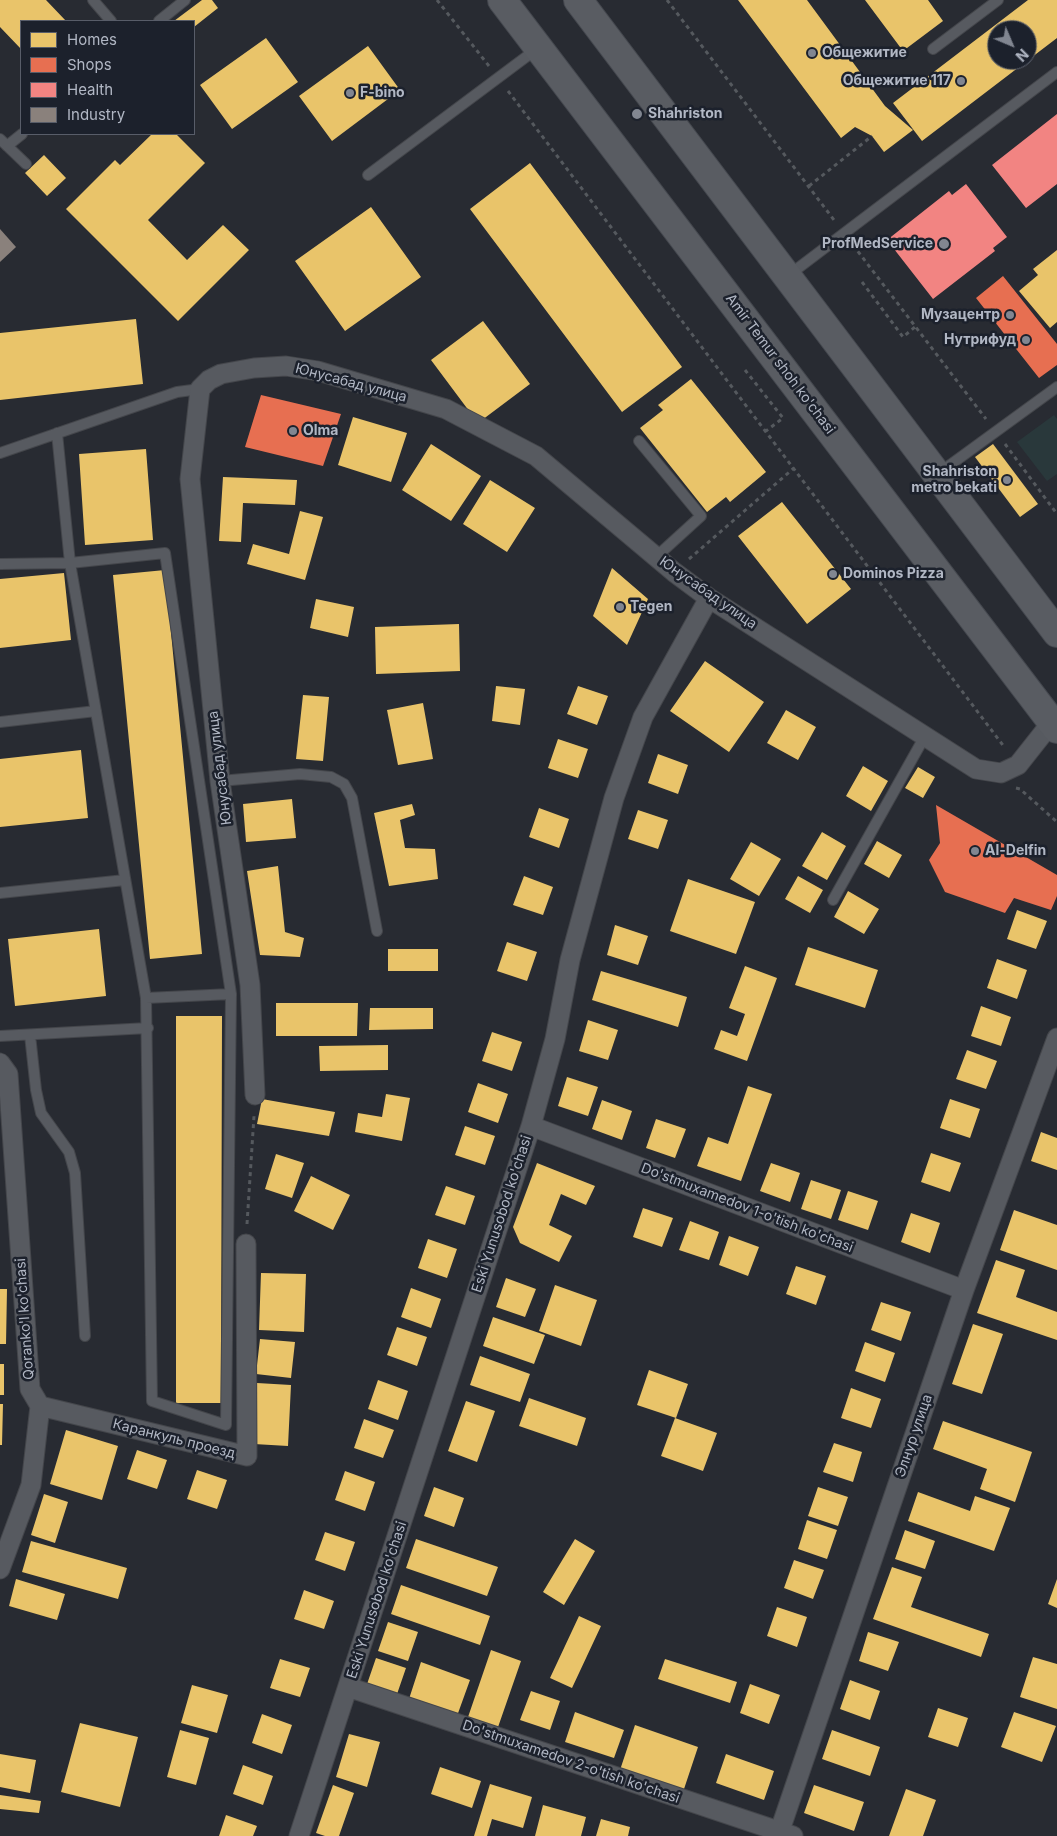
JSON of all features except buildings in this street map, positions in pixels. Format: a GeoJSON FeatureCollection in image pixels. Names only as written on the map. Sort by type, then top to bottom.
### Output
{"type":"FeatureCollection","features":[{"type":"Feature","properties":{"kind":"main road","name":"Amir Temur shoh ko'chasi"},"geometry":{"type":"LineString","coordinates":[[502,0],[1055,726]]}},
{"type":"Feature","properties":{"kind":"main road"},"geometry":{"type":"LineString","coordinates":[[578,0],[1057,633]]}},
{"type":"Feature","properties":{"kind":"street","name":"Юнусабад улица"},"geometry":{"type":"LineString","coordinates":[[255,1095],[250,985],[220,782],[190,479],[200,389],[209,380],[221,374],[254,368],[286,366],[318,371],[446,409],[536,456],[674,572],[709,598],[976,769],[1001,773],[1018,764]]}},
{"type":"Feature","properties":{"kind":"street","name":"Eski Yunusobod ko'chasi"},"geometry":{"type":"LineString","coordinates":[[299,1836],[531,1126],[555,1039],[570,960],[614,798],[643,717],[709,598]]}},
{"type":"Feature","properties":{"kind":"street"},"geometry":{"type":"LineString","coordinates":[[1018,764],[1055,726]]}},
{"type":"Feature","properties":{"kind":"street","name":"Элнур улица"},"geometry":{"type":"LineString","coordinates":[[783,1835],[964,1290],[1057,1038]]}},
{"type":"Feature","properties":{"kind":"street","name":"Qoranko'l ko'chasi"},"geometry":{"type":"LineString","coordinates":[[0,1063],[8,1074],[30,1389],[40,1406]]}},
{"type":"Feature","properties":{"kind":"street","name":"Do'stmuxamedov 1-o'tish ko'chasi"},"geometry":{"type":"LineString","coordinates":[[531,1126],[964,1290]]}},
{"type":"Feature","properties":{"kind":"street","name":"Каранкуль проезд"},"geometry":{"type":"LineString","coordinates":[[40,1406],[247,1456],[246,1244]]}},
{"type":"Feature","properties":{"kind":"street"},"geometry":{"type":"LineString","coordinates":[[0,1569],[31,1485],[40,1406]]}},
{"type":"Feature","properties":{"kind":"street","name":"Do'stmuxamedov 2-o'tish ko'chasi"},"geometry":{"type":"LineString","coordinates":[[348,1687],[783,1835]]}},
{"type":"Feature","properties":{"kind":"lane"},"geometry":{"type":"LineString","coordinates":[[93,0],[110,20]]}},
{"type":"Feature","properties":{"kind":"lane"},"geometry":{"type":"LineString","coordinates":[[160,20],[185,0]]}},
{"type":"Feature","properties":{"kind":"lane"},"geometry":{"type":"LineString","coordinates":[[933,49],[998,0]]}},
{"type":"Feature","properties":{"kind":"lane"},"geometry":{"type":"LineString","coordinates":[[368,175],[538,47]]}},
{"type":"Feature","properties":{"kind":"lane"},"geometry":{"type":"LineString","coordinates":[[787,277],[1057,72]]}},
{"type":"Feature","properties":{"kind":"lane"},"geometry":{"type":"LineString","coordinates":[[20,135],[4,142],[26,164]]}},
{"type":"Feature","properties":{"kind":"lane"},"geometry":{"type":"LineString","coordinates":[[937,474],[1057,387]]}},
{"type":"Feature","properties":{"kind":"lane"},"geometry":{"type":"LineString","coordinates":[[0,453],[177,392],[200,389]]}},
{"type":"Feature","properties":{"kind":"lane"},"geometry":{"type":"LineString","coordinates":[[0,564],[70,563],[165,553],[231,994],[226,1425],[152,1401],[148,1028],[146,998],[70,563],[57,433]]}},
{"type":"Feature","properties":{"kind":"lane"},"geometry":{"type":"LineString","coordinates":[[639,441],[700,516],[656,557]]}},
{"type":"Feature","properties":{"kind":"lane"},"geometry":{"type":"LineString","coordinates":[[0,722],[96,711]]}},
{"type":"Feature","properties":{"kind":"lane"},"geometry":{"type":"LineString","coordinates":[[833,900],[925,736]]}},
{"type":"Feature","properties":{"kind":"lane"},"geometry":{"type":"LineString","coordinates":[[220,782],[300,774],[331,777],[344,784],[352,798],[377,931]]}},
{"type":"Feature","properties":{"kind":"lane"},"geometry":{"type":"LineString","coordinates":[[0,892],[125,880]]}},
{"type":"Feature","properties":{"kind":"lane"},"geometry":{"type":"LineString","coordinates":[[146,998],[231,994]]}},
{"type":"Feature","properties":{"kind":"lane"},"geometry":{"type":"LineString","coordinates":[[0,1036],[148,1028]]}},
{"type":"Feature","properties":{"kind":"lane"},"geometry":{"type":"LineString","coordinates":[[30,1035],[36,1090],[41,1113],[69,1152],[75,1173],[85,1336]]}},
{"type":"Feature","properties":{"kind":"path"},"geometry":{"type":"LineString","coordinates":[[437,0],[499,78],[1018,764],[1020,789]]}},
{"type":"Feature","properties":{"kind":"path"},"geometry":{"type":"LineString","coordinates":[[667,0],[1057,514]]}},
{"type":"Feature","properties":{"kind":"path"},"geometry":{"type":"LineString","coordinates":[[809,186],[872,136]]}},
{"type":"Feature","properties":{"kind":"path"},"geometry":{"type":"LineString","coordinates":[[862,282],[903,337],[915,326]]}},
{"type":"Feature","properties":{"kind":"path"},"geometry":{"type":"LineString","coordinates":[[745,370],[783,418],[766,431]]}},
{"type":"Feature","properties":{"kind":"path"},"geometry":{"type":"LineString","coordinates":[[674,572],[794,468]]}},
{"type":"Feature","properties":{"kind":"path"},"geometry":{"type":"LineString","coordinates":[[1011,787],[1020,789],[1057,822]]}},
{"type":"Feature","properties":{"kind":"path"},"geometry":{"type":"LineString","coordinates":[[246,1244],[255,1095]]}},
{"type":"Feature","properties":{"kind":"shaded area"},"geometry":{"type":"Polygon","coordinates":[[[1054,415],[1057,419],[1057,474],[1047,481],[1017,442],[1054,415]]]}},
{"type":"Feature","properties":{"kind":"place","name":"Общежитие"},"geometry":{"type":"Point","coordinates":[812,53]}},
{"type":"Feature","properties":{"kind":"place","name":"Общежитие 117"},"geometry":{"type":"Point","coordinates":[961,81]}},
{"type":"Feature","properties":{"kind":"place","name":"F-bino"},"geometry":{"type":"Point","coordinates":[350,93]}},
{"type":"Feature","properties":{"kind":"place","name":"Shahriston"},"geometry":{"type":"Point","coordinates":[637,114]}},
{"type":"Feature","properties":{"kind":"place","name":"ProfMedService"},"geometry":{"type":"Point","coordinates":[944,244]}},
{"type":"Feature","properties":{"kind":"place","name":"Музацентр"},"geometry":{"type":"Point","coordinates":[1010,315]}},
{"type":"Feature","properties":{"kind":"place","name":"Нутрифуд"},"geometry":{"type":"Point","coordinates":[1026,340]}},
{"type":"Feature","properties":{"kind":"place","name":"Olma"},"geometry":{"type":"Point","coordinates":[293,431]}},
{"type":"Feature","properties":{"kind":"place","name":"Shahriston metro bekati"},"geometry":{"type":"Point","coordinates":[1007,480]}},
{"type":"Feature","properties":{"kind":"place","name":"Dominos Pizza"},"geometry":{"type":"Point","coordinates":[833,574]}},
{"type":"Feature","properties":{"kind":"place","name":"Tegen"},"geometry":{"type":"Point","coordinates":[620,607]}},
{"type":"Feature","properties":{"kind":"place","name":"Al-Delfin"},"geometry":{"type":"Point","coordinates":[975,851]}}]}
